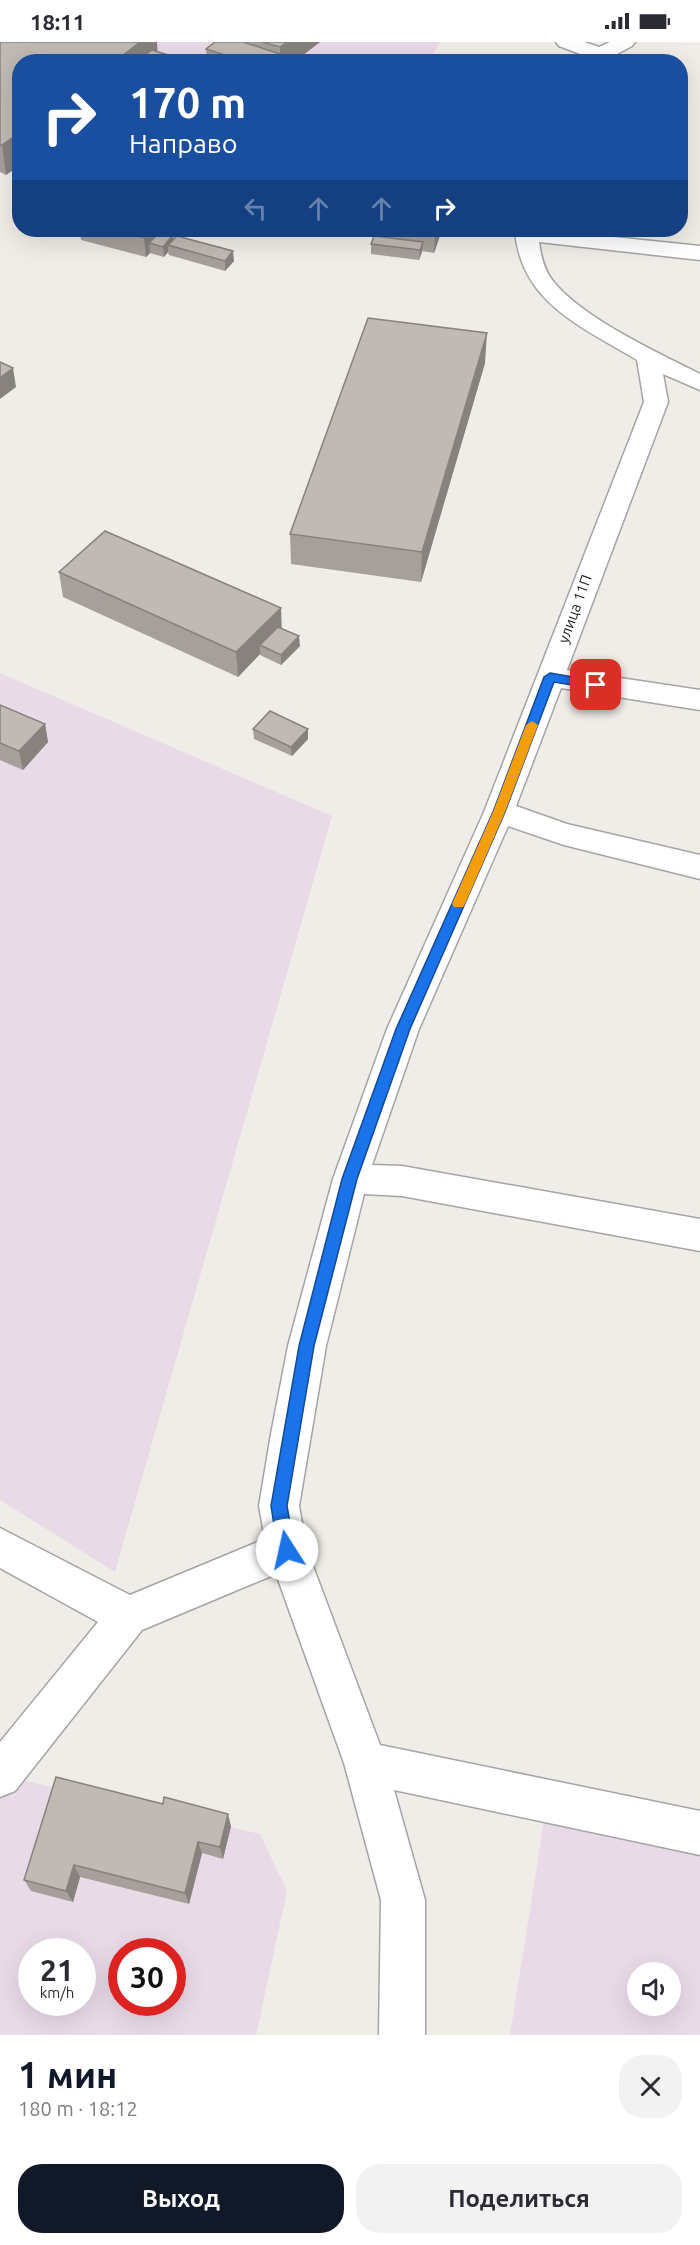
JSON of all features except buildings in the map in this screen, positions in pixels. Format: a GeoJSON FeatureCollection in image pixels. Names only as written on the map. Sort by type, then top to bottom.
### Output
{"type":"FeatureCollection","features":[{"type":"Feature","properties":{"kind":"street"},"geometry":{"type":"LineString","coordinates":[[566,42],[586,54]]}},
{"type":"Feature","properties":{"kind":"street"},"geometry":{"type":"LineString","coordinates":[[600,54],[625,42]]}},
{"type":"Feature","properties":{"kind":"street"},"geometry":{"type":"LineString","coordinates":[[527,237],[532,261],[548,290],[568,307],[648,357],[700,383]]}},
{"type":"Feature","properties":{"kind":"street"},"geometry":{"type":"LineString","coordinates":[[567,237],[700,253]]}},
{"type":"Feature","properties":{"kind":"street","name":"улица 11П"},"geometry":{"type":"LineString","coordinates":[[402,2035],[404,1900],[365,1763],[287,1550],[279,1506],[307,1346],[350,1179],[403,1029],[499,812],[656,402],[648,357]]}},
{"type":"Feature","properties":{"kind":"street"},"geometry":{"type":"LineString","coordinates":[[550,677],[700,700]]}},
{"type":"Feature","properties":{"kind":"street"},"geometry":{"type":"LineString","coordinates":[[499,812],[564,834],[700,867]]}},
{"type":"Feature","properties":{"kind":"street"},"geometry":{"type":"LineString","coordinates":[[350,1179],[402,1181],[700,1235]]}},
{"type":"Feature","properties":{"kind":"street"},"geometry":{"type":"LineString","coordinates":[[0,1547],[128,1616]]}},
{"type":"Feature","properties":{"kind":"street"},"geometry":{"type":"LineString","coordinates":[[0,1776],[128,1616],[287,1550]]}},
{"type":"Feature","properties":{"kind":"street"},"geometry":{"type":"LineString","coordinates":[[365,1763],[700,1833]]}},
{"type":"Feature","properties":{"kind":"shaded area"},"geometry":{"type":"Polygon","coordinates":[[[115,42],[440,42],[433,54],[157,54],[115,42]]]}},
{"type":"Feature","properties":{"kind":"shaded area"},"geometry":{"type":"Polygon","coordinates":[[[0,673],[332,816],[115,1572],[0,1500],[0,673]]]}},
{"type":"Feature","properties":{"kind":"shaded area"},"geometry":{"type":"Polygon","coordinates":[[[0,1775],[260,1834],[287,1891],[256,2035],[0,2035],[0,1775]]]}},
{"type":"Feature","properties":{"kind":"shaded area"},"geometry":{"type":"Polygon","coordinates":[[[545,1815],[700,1851],[700,2035],[510,2035],[545,1815]]]}},
{"type":"Feature","properties":{"kind":"slow traffic"},"geometry":{"type":"LineString","coordinates":[[458,904],[499,812],[532,725]]}},
{"type":"Feature","properties":{"kind":"route"},"geometry":{"type":"LineString","coordinates":[[287,1550],[279,1506],[307,1346],[350,1179],[403,1029],[499,812],[550,677],[596,685]]}}]}
